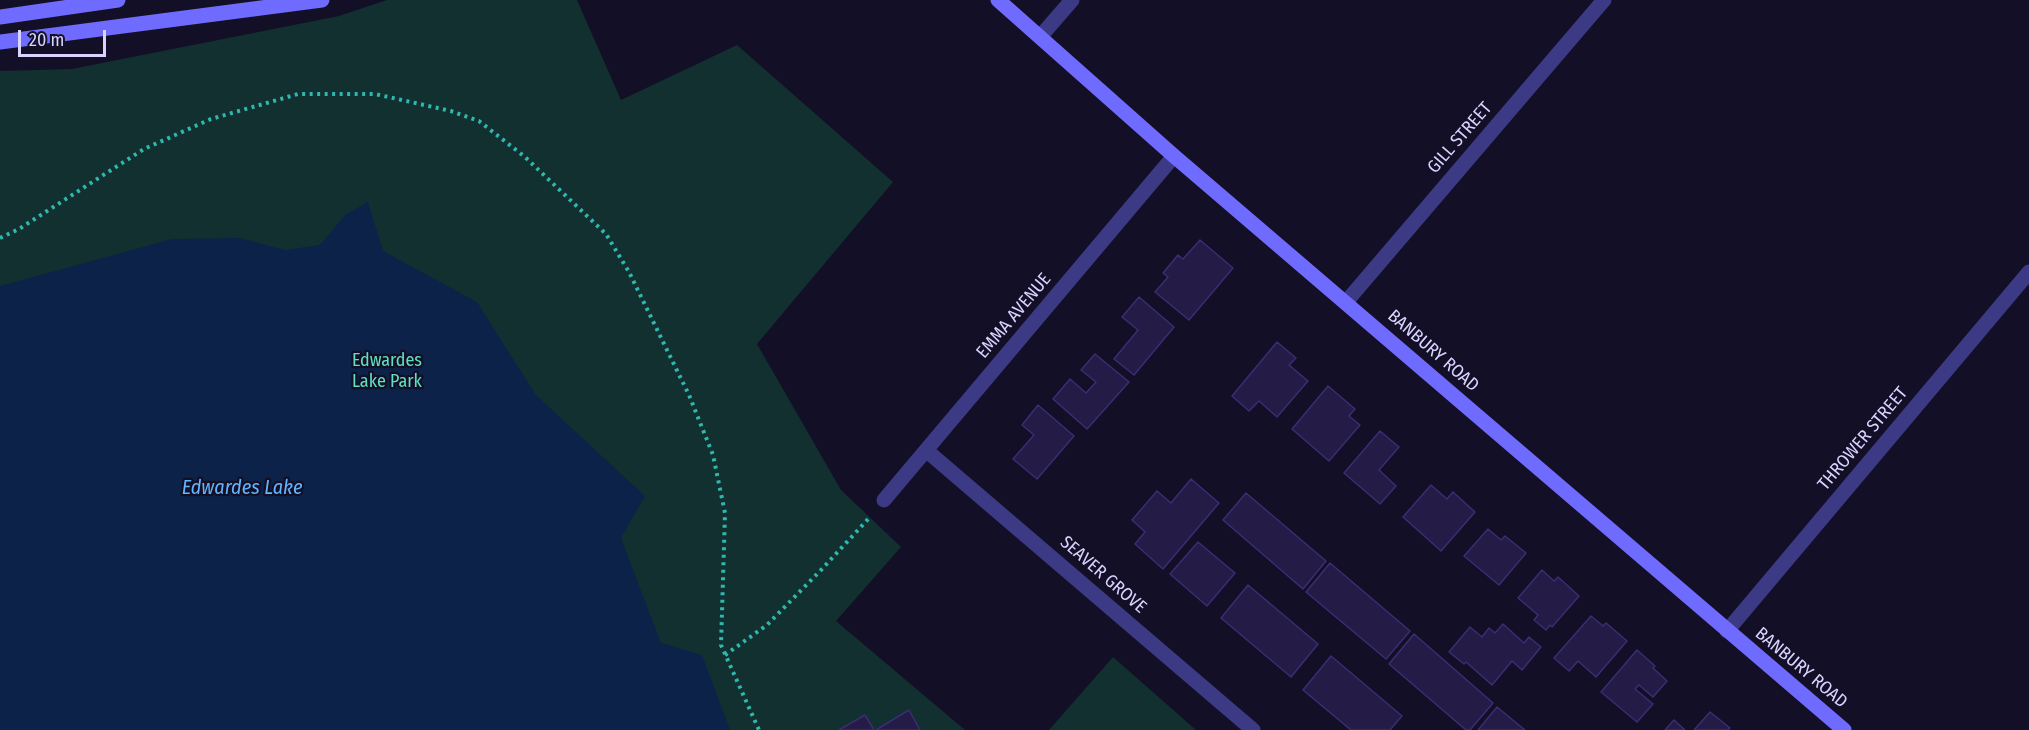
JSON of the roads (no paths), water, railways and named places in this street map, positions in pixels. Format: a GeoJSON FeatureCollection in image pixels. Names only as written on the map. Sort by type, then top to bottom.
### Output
{"type":"FeatureCollection","features":[{"type":"Feature","properties":{"kind":"street"},"geometry":{"type":"LineString","coordinates":[[0,17],[118,0]]}},
{"type":"Feature","properties":{"kind":"street"},"geometry":{"type":"LineString","coordinates":[[0,42],[322,0]]}},
{"type":"Feature","properties":{"kind":"street","name":"BANBURY ROAD"},"geometry":{"type":"LineString","coordinates":[[998,0],[1174,156],[1844,730]]}},
{"type":"Feature","properties":{"kind":"street"},"geometry":{"type":"LineString","coordinates":[[1040,37],[1072,0]]}},
{"type":"Feature","properties":{"kind":"street","name":"GILL STREET"},"geometry":{"type":"LineString","coordinates":[[1346,302],[1604,0]]}},
{"type":"Feature","properties":{"kind":"street","name":"EMMA AVENUE"},"geometry":{"type":"LineString","coordinates":[[884,500],[1174,156]]}},
{"type":"Feature","properties":{"kind":"street","name":"THROWER STREET"},"geometry":{"type":"LineString","coordinates":[[1727,631],[2029,273]]}},
{"type":"Feature","properties":{"kind":"street","name":"SEAVER GROVE"},"geometry":{"type":"LineString","coordinates":[[927,450],[1253,730]]}},
{"type":"Feature","properties":{"kind":"water","name":"Edwardes Lake"},"geometry":{"type":"Polygon","coordinates":[[[368,202],[383,251],[477,302],[536,395],[645,496],[621,538],[661,643],[702,655],[730,730],[0,730],[0,286],[172,239],[240,238],[285,250],[320,245],[345,215],[368,202]]]}},
{"type":"Feature","properties":{"kind":"park label","name":"Edwardes Lake Park"},"geometry":{"type":"Point","coordinates":[387,371]}}]}
